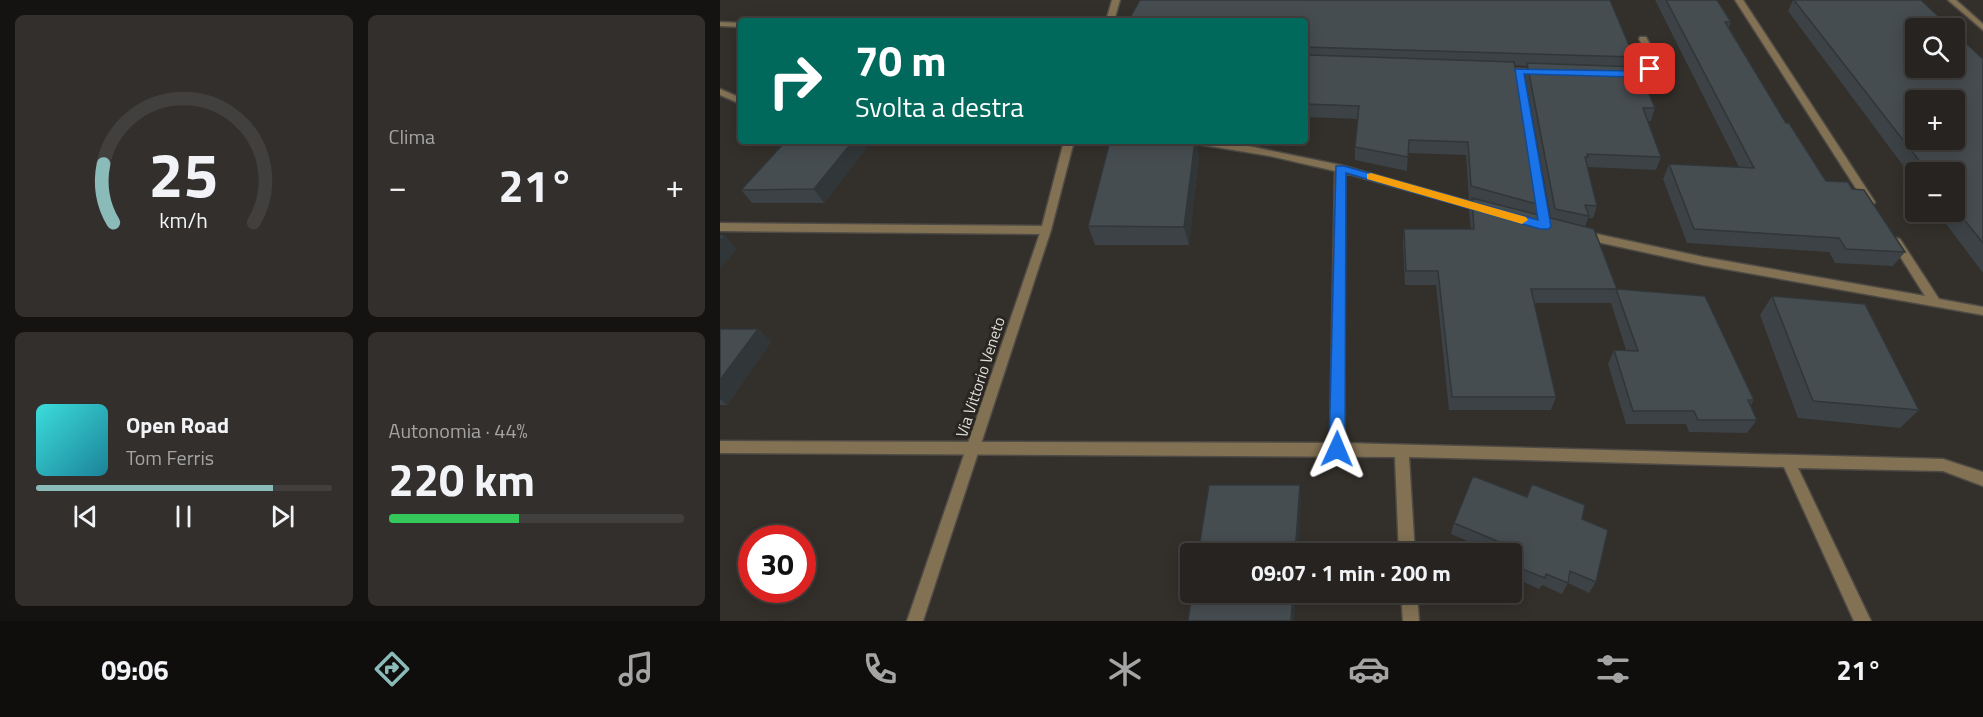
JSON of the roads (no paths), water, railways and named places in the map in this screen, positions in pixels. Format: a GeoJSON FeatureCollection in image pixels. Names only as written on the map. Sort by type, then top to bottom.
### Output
{"type":"FeatureCollection","features":[{"type":"Feature","properties":{"kind":"street"},"geometry":{"type":"LineString","coordinates":[[1111,18],[1116,0]]}},
{"type":"Feature","properties":{"kind":"street"},"geometry":{"type":"LineString","coordinates":[[1739,0],[1879,215]]}},
{"type":"Feature","properties":{"kind":"street"},"geometry":{"type":"LineString","coordinates":[[1952,0],[1983,28]]}},
{"type":"Feature","properties":{"kind":"street"},"geometry":{"type":"LineString","coordinates":[[720,24],[738,25]]}},
{"type":"Feature","properties":{"kind":"street"},"geometry":{"type":"LineString","coordinates":[[1610,74],[1633,74],[1650,69],[1655,61],[1643,39]]}},
{"type":"Feature","properties":{"kind":"street"},"geometry":{"type":"LineString","coordinates":[[1495,70],[1553,72]]}},
{"type":"Feature","properties":{"kind":"street"},"geometry":{"type":"LineString","coordinates":[[1518,71],[1539,225],[1556,229]]}},
{"type":"Feature","properties":{"kind":"street"},"geometry":{"type":"LineString","coordinates":[[720,92],[738,100]]}},
{"type":"Feature","properties":{"kind":"street","name":"Via Vittorio Veneto"},"geometry":{"type":"LineString","coordinates":[[915,621],[1046,230],[1068,144]]}},
{"type":"Feature","properties":{"kind":"street"},"geometry":{"type":"LineString","coordinates":[[1221,144],[1253,148],[1340,168],[1499,213]]}},
{"type":"Feature","properties":{"kind":"street"},"geometry":{"type":"LineString","coordinates":[[1337,449],[1340,168]]}},
{"type":"Feature","properties":{"kind":"street"},"geometry":{"type":"LineString","coordinates":[[720,227],[1046,230]]}},
{"type":"Feature","properties":{"kind":"street"},"geometry":{"type":"LineString","coordinates":[[1568,231],[1703,261],[1936,304],[1983,310]]}},
{"type":"Feature","properties":{"kind":"street"},"geometry":{"type":"LineString","coordinates":[[1892,235],[1936,304]]}},
{"type":"Feature","properties":{"kind":"street"},"geometry":{"type":"LineString","coordinates":[[720,447],[1337,449],[1789,463],[1943,465],[1983,479]]}},
{"type":"Feature","properties":{"kind":"street"},"geometry":{"type":"LineString","coordinates":[[1402,452],[1406,543]]}},
{"type":"Feature","properties":{"kind":"street"},"geometry":{"type":"LineString","coordinates":[[1789,463],[1863,621]]}},
{"type":"Feature","properties":{"kind":"street"},"geometry":{"type":"LineString","coordinates":[[1409,603],[1410,621]]}}]}
